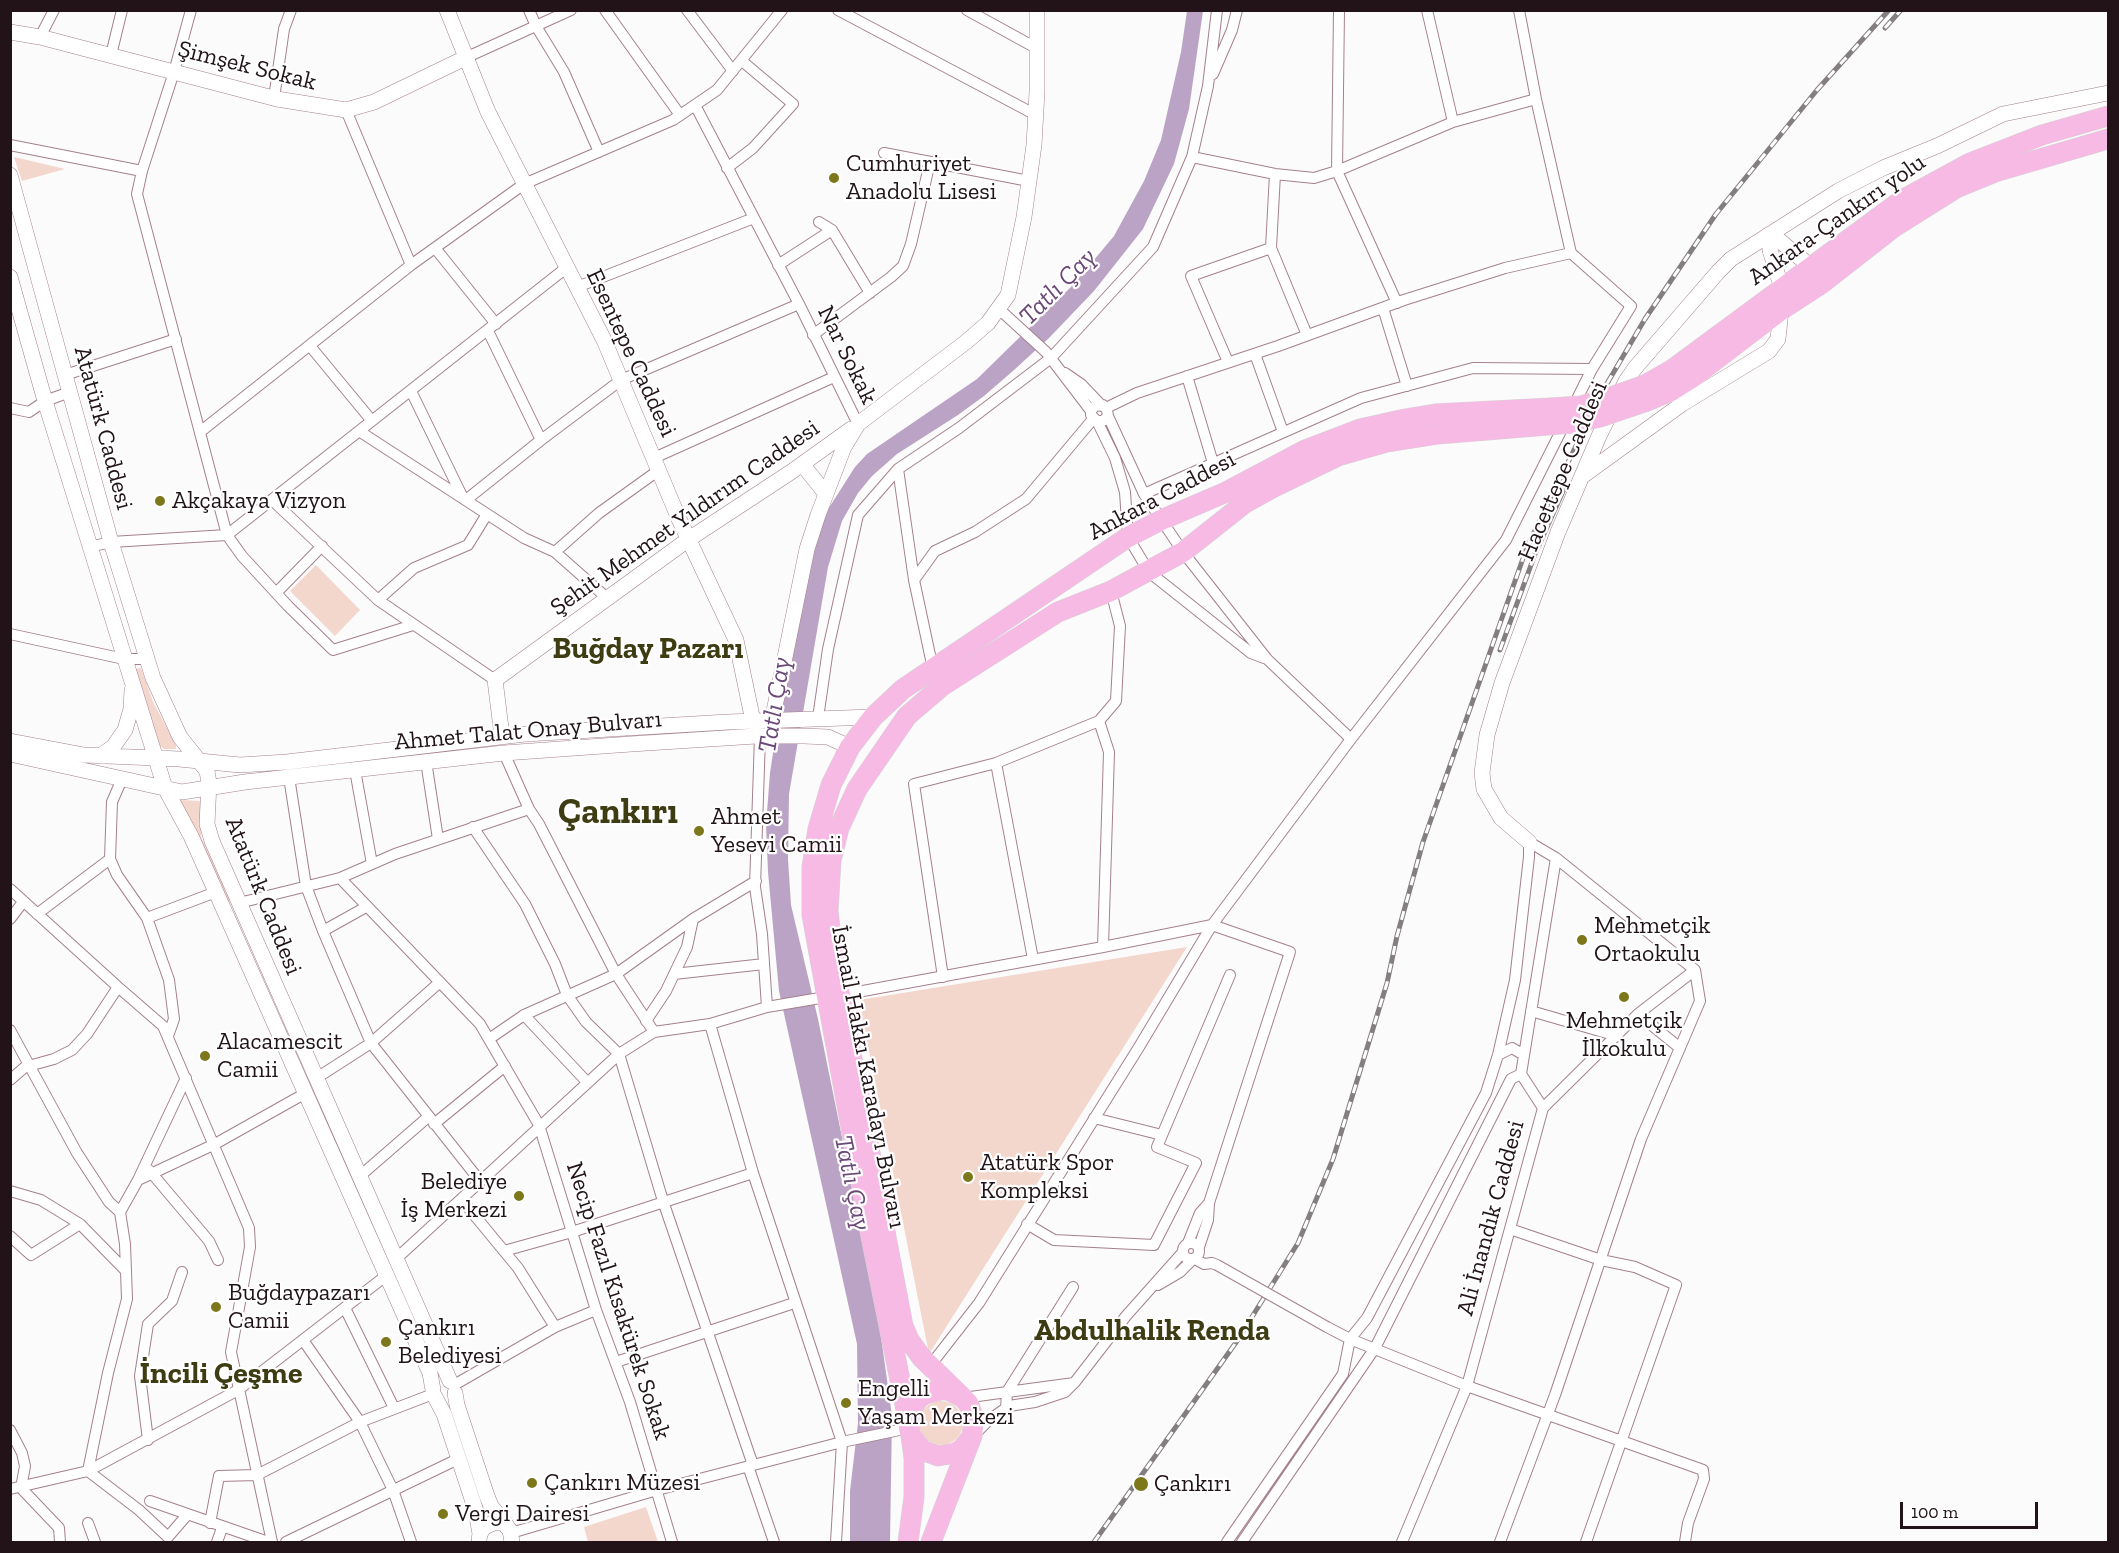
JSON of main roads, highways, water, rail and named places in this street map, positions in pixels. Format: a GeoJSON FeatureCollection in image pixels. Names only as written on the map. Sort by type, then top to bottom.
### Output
{"type":"FeatureCollection","features":[{"type":"Feature","properties":{"kind":"highway","name":"Ankara-Çankırı yolu"},"geometry":{"type":"LineString","coordinates":[[1646,393],[1673,369],[1902,200],[1947,174],[2042,135],[2109,116]]}},
{"type":"Feature","properties":{"kind":"highway","name":"Ankara-Çankırı yolu"},"geometry":{"type":"LineString","coordinates":[[1646,393],[1671,391],[1693,377],[1781,310],[1821,284],[1894,227],[1956,188],[1995,172],[2109,139]]}},
{"type":"Feature","properties":{"kind":"highway"},"geometry":{"type":"LineString","coordinates":[[931,1542],[972,1436],[974,1418],[972,1410],[963,1398],[929,1367],[915,1350],[903,1326],[828,997],[831,861],[835,840],[856,789],[907,716],[942,686],[1058,612],[1111,591],[1183,552],[1245,503],[1301,473],[1356,450],[1415,437],[1550,417],[1573,423],[1600,417],[1646,393]]}},
{"type":"Feature","properties":{"kind":"highway","name":"Ankara Caddesi"},"geometry":{"type":"LineString","coordinates":[[850,747],[873,717],[903,689],[1128,537],[1224,493],[1305,450],[1374,425],[1435,414],[1550,417]]}},
{"type":"Feature","properties":{"kind":"highway","name":"İsmail Hakkı Karadayı Bulvarı"},"geometry":{"type":"LineString","coordinates":[[850,747],[836,773],[822,811],[812,867],[812,915],[906,1429],[914,1458],[914,1497],[908,1542]]}},
{"type":"Feature","properties":{"kind":"highway"},"geometry":{"type":"LineString","coordinates":[[963,1398],[948,1390],[932,1391],[918,1399],[910,1412],[906,1429],[922,1450],[938,1456],[955,1453],[962,1449],[972,1436]]}},
{"type":"Feature","properties":{"kind":"main road","name":"Esentepe Caddesi"},"geometry":{"type":"LineString","coordinates":[[447,10],[493,122],[577,287],[621,380],[689,539],[736,640],[753,722]]}},
{"type":"Feature","properties":{"kind":"main road","name":"Şehit Mehmet Yıldırım Caddesi"},"geometry":{"type":"LineString","coordinates":[[502,736],[495,680],[689,539],[858,424],[966,342],[988,323],[999,309],[1008,295],[1012,282],[1029,181],[1036,115],[1037,10]]}},
{"type":"Feature","properties":{"kind":"main road","name":"Şimşek Sokak"},"geometry":{"type":"LineString","coordinates":[[10,32],[40,37],[274,98],[346,110],[374,102],[465,58]]}},
{"type":"Feature","properties":{"kind":"main road","name":"Hacettepe Caddesi"},"geometry":{"type":"LineString","coordinates":[[1529,842],[1501,818],[1489,799],[1484,789],[1483,756],[1502,683],[1580,478],[1626,381],[1635,368],[1718,272],[1743,250],[1864,177],[1957,137],[1992,118],[2015,111],[2109,93]]}},
{"type":"Feature","properties":{"kind":"main road","name":"Atatürk Caddesi"},"geometry":{"type":"LineString","coordinates":[[11,180],[111,542],[156,689],[185,744],[207,771],[209,833],[315,1079],[453,1387],[489,1502],[511,1537]]}},
{"type":"Feature","properties":{"kind":"main road"},"geometry":{"type":"LineString","coordinates":[[1768,236],[1780,241],[1810,267]]}},
{"type":"Feature","properties":{"kind":"main road"},"geometry":{"type":"LineString","coordinates":[[1768,236],[1782,289]]}},
{"type":"Feature","properties":{"kind":"main road","name":"Atatürk Caddesi"},"geometry":{"type":"LineString","coordinates":[[10,277],[89,547],[165,789],[191,836],[430,1373],[434,1394],[444,1414],[476,1511],[480,1538]]}},
{"type":"Feature","properties":{"kind":"main road"},"geometry":{"type":"LineString","coordinates":[[1580,478],[1682,404],[1769,351],[1778,339],[1781,310]]}},
{"type":"Feature","properties":{"kind":"main road"},"geometry":{"type":"LineString","coordinates":[[858,424],[844,447],[807,549],[770,728],[813,719],[873,717]]}},
{"type":"Feature","properties":{"kind":"main road"},"geometry":{"type":"LineString","coordinates":[[802,464],[826,494]]}},
{"type":"Feature","properties":{"kind":"main road"},"geometry":{"type":"LineString","coordinates":[[100,756],[113,747],[124,730],[131,709],[132,684]]}},
{"type":"Feature","properties":{"kind":"main road","name":"Ahmet Talat Onay Bulvarı"},"geometry":{"type":"LineString","coordinates":[[10,741],[84,755],[240,765],[287,762],[502,736],[753,722],[804,736],[828,737],[850,747]]}},
{"type":"Feature","properties":{"kind":"main road","name":"Ahmet Talat Onay Bulvarı"},"geometry":{"type":"LineString","coordinates":[[10,754],[182,792],[426,761],[770,728]]}},
{"type":"Feature","properties":{"kind":"main road"},"geometry":{"type":"LineString","coordinates":[[434,1394],[435,1384],[441,1381],[453,1387]]}},
{"type":"Feature","properties":{"kind":"main road"},"geometry":{"type":"LineString","coordinates":[[480,1538],[484,1527],[491,1522],[500,1522],[511,1537]]}},
{"type":"Feature","properties":{"kind":"railway"},"geometry":{"type":"LineString","coordinates":[[1094,1542],[1237,1341],[1298,1243],[1333,1159],[1387,983],[1397,936],[1423,842],[1527,547],[1602,392],[1645,319],[1716,214],[1817,90],[1889,10]]}},
{"type":"Feature","properties":{"kind":"railway"},"geometry":{"type":"LineString","coordinates":[[1885,28],[1901,10]]}},
{"type":"Feature","properties":{"kind":"railway"},"geometry":{"type":"LineString","coordinates":[[1500,650],[1535,554],[1564,489]]}},
{"type":"Feature","properties":{"kind":"place","name":"Cumhuriyet Anadolu Lisesi"},"geometry":{"type":"Point","coordinates":[834,178]}},
{"type":"Feature","properties":{"kind":"place","name":"Akçakaya Vizyon"},"geometry":{"type":"Point","coordinates":[160,501]}},
{"type":"Feature","properties":{"kind":"place","name":"Ahmet Yesevi Camii"},"geometry":{"type":"Point","coordinates":[699,831]}},
{"type":"Feature","properties":{"kind":"place","name":"Mehmetçik Ortaokulu"},"geometry":{"type":"Point","coordinates":[1582,940]}},
{"type":"Feature","properties":{"kind":"place","name":"Mehmetçik İlkokulu"},"geometry":{"type":"Point","coordinates":[1624,997]}},
{"type":"Feature","properties":{"kind":"place","name":"Alacamescit Camii"},"geometry":{"type":"Point","coordinates":[205,1056]}},
{"type":"Feature","properties":{"kind":"place","name":"Atatürk Spor Kompleksi"},"geometry":{"type":"Point","coordinates":[968,1177]}},
{"type":"Feature","properties":{"kind":"place","name":"Belediye İş Merkezi"},"geometry":{"type":"Point","coordinates":[519,1196]}},
{"type":"Feature","properties":{"kind":"place","name":"Buğdaypazarı Camii"},"geometry":{"type":"Point","coordinates":[216,1307]}},
{"type":"Feature","properties":{"kind":"place","name":"Çankırı Belediyesi"},"geometry":{"type":"Point","coordinates":[386,1342]}},
{"type":"Feature","properties":{"kind":"place","name":"Engelli Yaşam Merkezi"},"geometry":{"type":"Point","coordinates":[846,1403]}},
{"type":"Feature","properties":{"kind":"place","name":"Çankırı Müzesi"},"geometry":{"type":"Point","coordinates":[532,1483]}},
{"type":"Feature","properties":{"kind":"place","name":"Çankırı"},"geometry":{"type":"Point","coordinates":[1141,1484]}},
{"type":"Feature","properties":{"kind":"place","name":"Vergi Dairesi"},"geometry":{"type":"Point","coordinates":[443,1514]}},
{"type":"Feature","properties":{"kind":"district","name":"Buğday Pazarı"},"geometry":{"type":"Point","coordinates":[648,649]}},
{"type":"Feature","properties":{"kind":"district","name":"Çankırı"},"geometry":{"type":"Point","coordinates":[618,813]}},
{"type":"Feature","properties":{"kind":"district","name":"Abdulhalik Renda"},"geometry":{"type":"Point","coordinates":[1152,1331]}},
{"type":"Feature","properties":{"kind":"district","name":"İncili Çeşme"},"geometry":{"type":"Point","coordinates":[221,1374]}},
{"type":"Feature","properties":{"kind":"water label","name":"Tatlı Çay"},"geometry":{"type":"Point","coordinates":[1058,287]}},
{"type":"Feature","properties":{"kind":"water label","name":"Tatlı Çay"},"geometry":{"type":"Point","coordinates":[775,705]}},
{"type":"Feature","properties":{"kind":"water label","name":"Tatlı Çay"},"geometry":{"type":"Point","coordinates":[852,1183]}}]}
